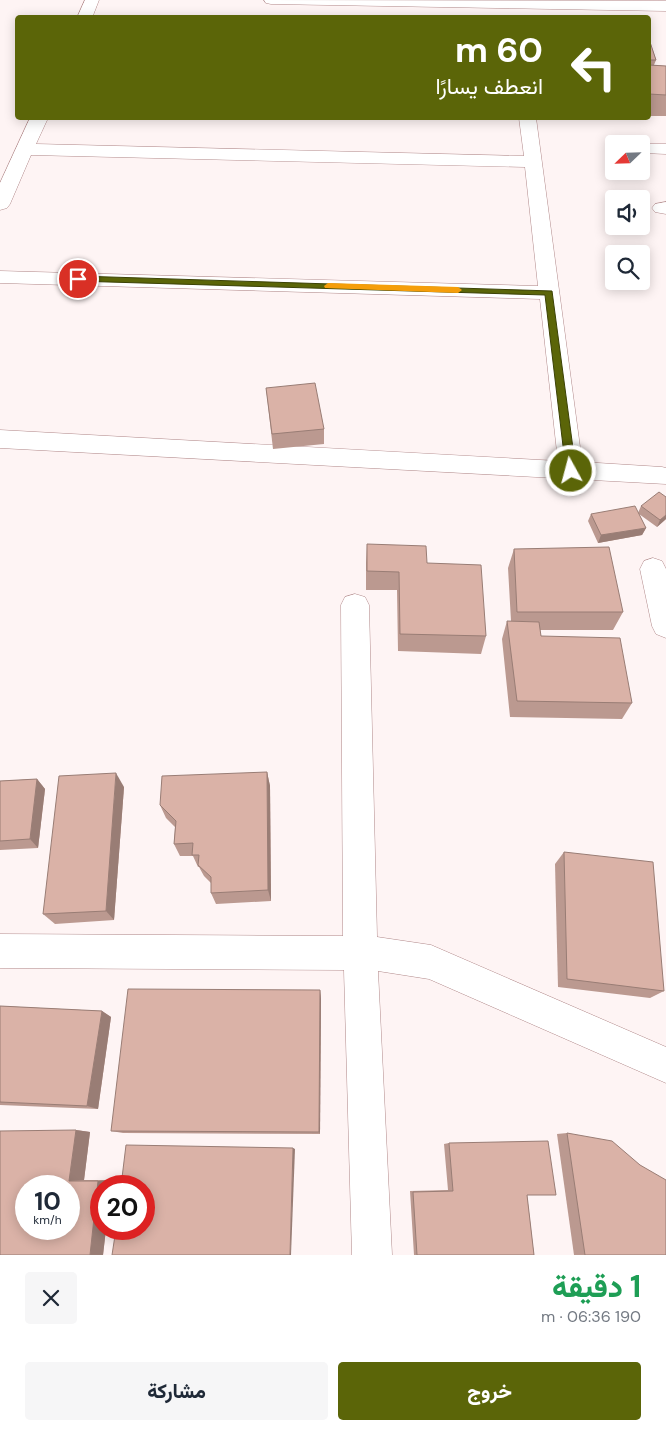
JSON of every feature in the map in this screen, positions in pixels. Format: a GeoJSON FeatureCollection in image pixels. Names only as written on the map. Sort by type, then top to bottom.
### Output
{"type":"FeatureCollection","features":[{"type":"Feature","properties":{"kind":"street"},"geometry":{"type":"LineString","coordinates":[[85,15],[92,0]]}},
{"type":"Feature","properties":{"kind":"street"},"geometry":{"type":"LineString","coordinates":[[271,0],[666,6]]}},
{"type":"Feature","properties":{"kind":"street"},"geometry":{"type":"LineString","coordinates":[[0,204],[38,120]]}},
{"type":"Feature","properties":{"kind":"street"},"geometry":{"type":"LineString","coordinates":[[528,120],[571,471]]}},
{"type":"Feature","properties":{"kind":"street"},"geometry":{"type":"LineString","coordinates":[[25,149],[533,162]]}},
{"type":"Feature","properties":{"kind":"street"},"geometry":{"type":"LineString","coordinates":[[0,277],[549,292]]}},
{"type":"Feature","properties":{"kind":"street"},"geometry":{"type":"LineString","coordinates":[[0,438],[662,476]]}},
{"type":"Feature","properties":{"kind":"street"},"geometry":{"type":"LineString","coordinates":[[653,569],[666,626]]}},
{"type":"Feature","properties":{"kind":"street"},"geometry":{"type":"LineString","coordinates":[[355,605],[360,953],[372,1255]]}},
{"type":"Feature","properties":{"kind":"street"},"geometry":{"type":"LineString","coordinates":[[0,951],[392,954],[431,962],[666,1065]]}},
{"type":"Feature","properties":{"kind":"building"},"geometry":{"type":"Polygon","coordinates":[[[651,45],[656,60],[651,60],[651,45]]]}},
{"type":"Feature","properties":{"kind":"building"},"geometry":{"type":"Polygon","coordinates":[[[651,65],[666,66],[666,95],[651,94],[651,65]]]}},
{"type":"Feature","properties":{"kind":"building"},"geometry":{"type":"Polygon","coordinates":[[[315,383],[324,429],[272,434],[266,388],[315,383]]]}},
{"type":"Feature","properties":{"kind":"building"},"geometry":{"type":"Polygon","coordinates":[[[659,492],[666,497],[666,515],[660,520],[641,506],[659,492]]]}},
{"type":"Feature","properties":{"kind":"building"},"geometry":{"type":"Polygon","coordinates":[[[635,506],[646,528],[601,535],[591,514],[635,506]]]}},
{"type":"Feature","properties":{"kind":"building"},"geometry":{"type":"Polygon","coordinates":[[[367,544],[426,546],[427,563],[481,565],[486,636],[400,634],[399,572],[367,571],[367,544]]]}},
{"type":"Feature","properties":{"kind":"building"},"geometry":{"type":"Polygon","coordinates":[[[609,547],[623,612],[517,612],[514,549],[609,547]]]}},
{"type":"Feature","properties":{"kind":"building"},"geometry":{"type":"Polygon","coordinates":[[[507,621],[539,622],[541,636],[620,638],[632,703],[517,701],[507,621]]]}},
{"type":"Feature","properties":{"kind":"building"},"geometry":{"type":"Polygon","coordinates":[[[267,772],[268,890],[211,893],[211,877],[198,865],[199,855],[192,855],[193,843],[174,844],[176,821],[160,805],[162,776],[267,772]]]}},
{"type":"Feature","properties":{"kind":"building"},"geometry":{"type":"Polygon","coordinates":[[[116,773],[106,911],[43,914],[59,776],[116,773]]]}},
{"type":"Feature","properties":{"kind":"building"},"geometry":{"type":"Polygon","coordinates":[[[37,779],[30,839],[0,841],[0,781],[37,779]]]}},
{"type":"Feature","properties":{"kind":"building"},"geometry":{"type":"Polygon","coordinates":[[[564,852],[653,862],[664,991],[567,979],[564,852]]]}},
{"type":"Feature","properties":{"kind":"building"},"geometry":{"type":"Polygon","coordinates":[[[128,989],[320,990],[319,1132],[111,1131],[128,989]]]}},
{"type":"Feature","properties":{"kind":"building"},"geometry":{"type":"Polygon","coordinates":[[[0,1006],[102,1011],[87,1106],[0,1102],[0,1006]]]}},
{"type":"Feature","properties":{"kind":"building"},"geometry":{"type":"Polygon","coordinates":[[[76,1130],[70,1175],[15,1175],[15,1240],[80,1240],[80,1181],[90,1181],[90,1240],[92,1240],[90,1255],[0,1255],[0,1131],[76,1130]]]}},
{"type":"Feature","properties":{"kind":"building"},"geometry":{"type":"Polygon","coordinates":[[[567,1133],[612,1141],[640,1165],[666,1180],[666,1255],[585,1255],[567,1133]]]}},
{"type":"Feature","properties":{"kind":"building"},"geometry":{"type":"Polygon","coordinates":[[[548,1141],[556,1195],[527,1195],[534,1255],[417,1255],[413,1192],[453,1191],[449,1143],[548,1141]]]}},
{"type":"Feature","properties":{"kind":"building"},"geometry":{"type":"Polygon","coordinates":[[[126,1145],[293,1148],[290,1255],[112,1255],[114,1240],[155,1240],[155,1175],[122,1175],[126,1145]]]}},
{"type":"Feature","properties":{"kind":"slow traffic"},"geometry":{"type":"LineString","coordinates":[[328,286],[458,290]]}},
{"type":"Feature","properties":{"kind":"route"},"geometry":{"type":"LineString","coordinates":[[78,279],[549,292],[571,471]]}}]}
